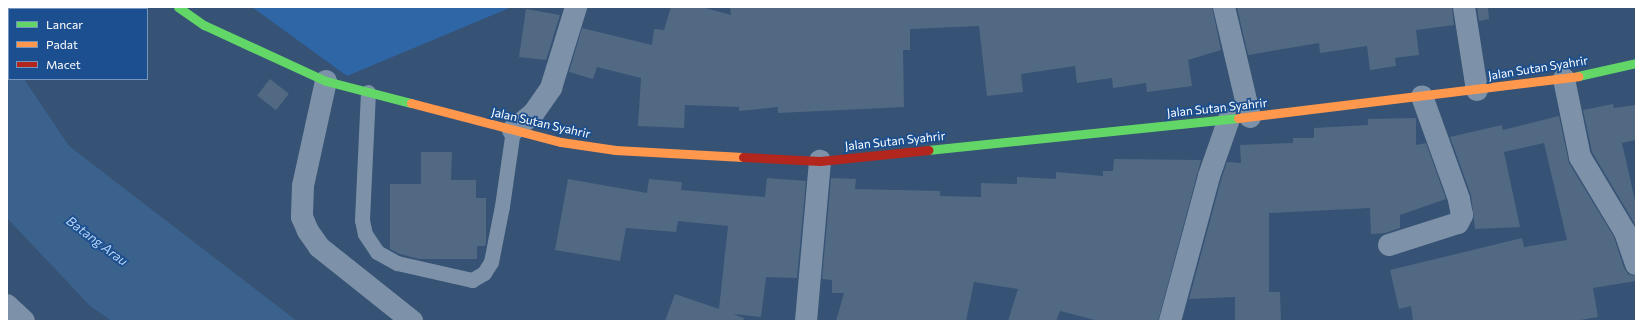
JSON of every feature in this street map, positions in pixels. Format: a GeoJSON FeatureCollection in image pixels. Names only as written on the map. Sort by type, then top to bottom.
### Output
{"type":"FeatureCollection","features":[{"type":"Feature","properties":{"kind":"main road","name":"Jalan Sutan Syahrir"},"geometry":{"type":"LineString","coordinates":[[178,7],[204,25],[326,80],[513,130],[595,148],[820,161],[1250,117],[1477,90],[1564,79],[1636,63]]}},
{"type":"Feature","properties":{"kind":"street"},"geometry":{"type":"LineString","coordinates":[[513,130],[533,114],[551,88],[576,7]]}},
{"type":"Feature","properties":{"kind":"street"},"geometry":{"type":"LineString","coordinates":[[1224,7],[1250,117]]}},
{"type":"Feature","properties":{"kind":"street"},"geometry":{"type":"LineString","coordinates":[[1464,7],[1477,90]]}},
{"type":"Feature","properties":{"kind":"street"},"geometry":{"type":"LineString","coordinates":[[1564,79],[1580,157],[1625,232],[1636,264]]}},
{"type":"Feature","properties":{"kind":"street"},"geometry":{"type":"LineString","coordinates":[[326,80],[303,186],[302,217],[308,231],[319,247],[412,321]]}},
{"type":"Feature","properties":{"kind":"street"},"geometry":{"type":"LineString","coordinates":[[1388,245],[1458,223],[1462,215],[1459,199],[1422,96]]}},
{"type":"Feature","properties":{"kind":"street"},"geometry":{"type":"LineString","coordinates":[[1170,321],[1209,176],[1229,119]]}},
{"type":"Feature","properties":{"kind":"street"},"geometry":{"type":"LineString","coordinates":[[806,321],[820,161]]}},
{"type":"Feature","properties":{"kind":"street"},"geometry":{"type":"LineString","coordinates":[[7,305],[24,321]]}},
{"type":"Feature","properties":{"kind":"lane"},"geometry":{"type":"LineString","coordinates":[[368,92],[362,220],[365,234],[377,252],[397,263],[472,280],[484,274],[491,262],[501,213],[513,130]]}},
{"type":"Feature","properties":{"kind":"shaded area"},"geometry":{"type":"Polygon","coordinates":[[[252,7],[512,7],[347,76],[252,7]]]}},
{"type":"Feature","properties":{"kind":"water","name":"Batang Arau"},"geometry":{"type":"Polygon","coordinates":[[[7,54],[8,80],[25,80],[69,146],[297,321],[112,321],[90,306],[7,218],[7,54]]]}},
{"type":"Feature","properties":{"kind":"building"},"geometry":{"type":"Polygon","coordinates":[[[671,7],[702,7],[731,15],[730,7],[1212,7],[1221,50],[1188,60],[1192,86],[1147,92],[1146,83],[1113,88],[1112,78],[1077,83],[1075,66],[1021,74],[1023,92],[987,96],[979,26],[910,29],[910,50],[903,50],[904,107],[778,113],[778,107],[739,111],[739,107],[685,105],[684,128],[638,126],[641,78],[597,67],[593,79],[569,72],[582,28],[652,45],[654,29],[664,30],[671,7]]]}},
{"type":"Feature","properties":{"kind":"building"},"geometry":{"type":"Polygon","coordinates":[[[1237,7],[1452,7],[1454,25],[1416,30],[1419,55],[1395,58],[1396,66],[1370,70],[1367,46],[1320,53],[1319,43],[1248,55],[1237,7]]]}},
{"type":"Feature","properties":{"kind":"building"},"geometry":{"type":"Polygon","coordinates":[[[1477,7],[1488,7],[1489,19],[1479,21],[1477,7]]]}},
{"type":"Feature","properties":{"kind":"building"},"geometry":{"type":"Polygon","coordinates":[[[526,9],[560,15],[546,60],[519,57],[526,9]]]}},
{"type":"Feature","properties":{"kind":"building"},"geometry":{"type":"Polygon","coordinates":[[[270,79],[289,94],[276,110],[257,96],[270,79]]]}},
{"type":"Feature","properties":{"kind":"building"},"geometry":{"type":"Polygon","coordinates":[[[1613,104],[1614,108],[1636,105],[1636,140],[1622,143],[1636,205],[1636,226],[1592,152],[1583,110],[1613,104]]]}},
{"type":"Feature","properties":{"kind":"building"},"geometry":{"type":"Polygon","coordinates":[[[1559,116],[1569,163],[1614,237],[1624,268],[1628,274],[1636,276],[1636,281],[1593,288],[1598,317],[1575,321],[1413,321],[1411,306],[1399,309],[1390,270],[1522,238],[1524,247],[1567,240],[1544,143],[1504,152],[1520,227],[1475,229],[1471,195],[1450,137],[1502,125],[1503,130],[1559,116]]]}},
{"type":"Feature","properties":{"kind":"building"},"geometry":{"type":"Polygon","coordinates":[[[1416,118],[1416,145],[1426,143],[1446,199],[1400,215],[1400,228],[1385,233],[1371,234],[1370,208],[1269,213],[1269,292],[1280,292],[1281,321],[1235,321],[1235,297],[1189,299],[1221,180],[1227,162],[1241,163],[1240,145],[1293,143],[1293,138],[1314,138],[1314,128],[1368,125],[1368,119],[1416,118]]]}},
{"type":"Feature","properties":{"kind":"building"},"geometry":{"type":"Polygon","coordinates":[[[421,152],[452,152],[451,180],[476,180],[476,198],[486,198],[486,242],[485,246],[477,246],[477,259],[419,259],[400,254],[390,249],[390,184],[421,184],[421,152]]]}},
{"type":"Feature","properties":{"kind":"building"},"geometry":{"type":"Polygon","coordinates":[[[1114,159],[1201,160],[1158,321],[1099,321],[1060,311],[1056,321],[1008,321],[1018,289],[974,282],[966,321],[836,321],[844,293],[832,293],[832,280],[822,279],[831,178],[856,179],[855,189],[940,191],[940,196],[981,197],[981,183],[1017,184],[1017,177],[1056,179],[1056,172],[1103,176],[1103,171],[1113,171],[1114,159]]]}},
{"type":"Feature","properties":{"kind":"building"},"geometry":{"type":"Polygon","coordinates":[[[767,178],[806,181],[797,278],[766,277],[761,317],[733,314],[744,318],[743,321],[665,321],[675,294],[719,309],[728,226],[678,221],[676,232],[626,228],[620,261],[555,250],[568,179],[647,193],[649,179],[682,182],[681,190],[765,197],[767,178]]]}},
{"type":"Feature","properties":{"kind":"traffic: fast"},"geometry":{"type":"LineString","coordinates":[[178,7],[204,25],[326,81],[411,103]]}},
{"type":"Feature","properties":{"kind":"traffic: fast"},"geometry":{"type":"LineString","coordinates":[[1578,76],[1636,63]]}},
{"type":"Feature","properties":{"kind":"traffic: fast"},"geometry":{"type":"LineString","coordinates":[[928,150],[1238,118]]}},
{"type":"Feature","properties":{"kind":"traffic: slow"},"geometry":{"type":"LineString","coordinates":[[1238,118],[1578,76]]}},
{"type":"Feature","properties":{"kind":"traffic: slow"},"geometry":{"type":"LineString","coordinates":[[411,103],[561,142],[615,150],[743,157]]}},
{"type":"Feature","properties":{"kind":"traffic: jam"},"geometry":{"type":"LineString","coordinates":[[743,157],[820,161],[928,150]]}}]}
